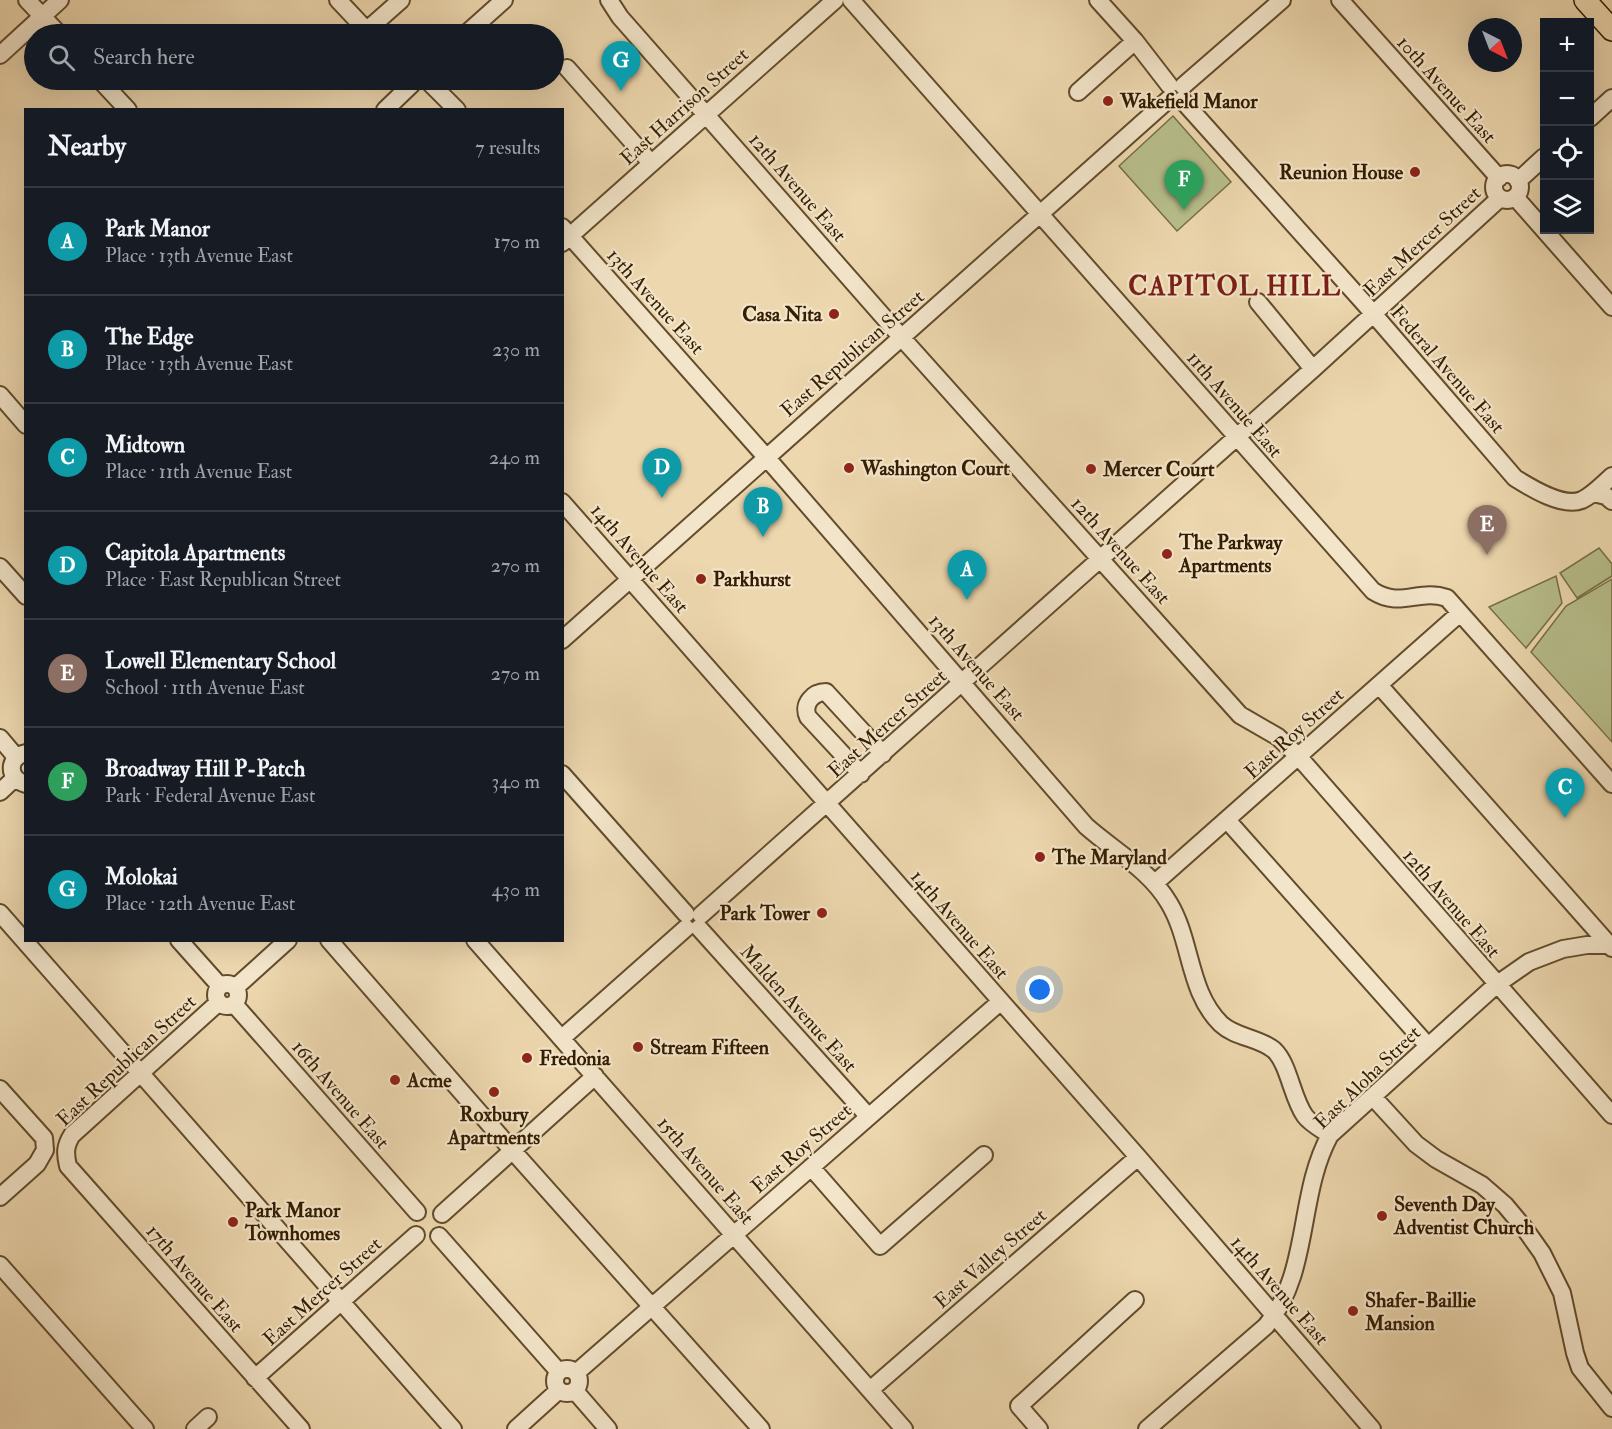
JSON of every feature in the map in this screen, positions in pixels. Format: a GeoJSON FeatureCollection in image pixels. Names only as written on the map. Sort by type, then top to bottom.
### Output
{"type":"FeatureCollection","features":[{"type":"Feature","properties":{"kind":"main road"},"geometry":{"type":"LineString","coordinates":[[1585,0],[1612,30]]}},
{"type":"Feature","properties":{"kind":"street"},"geometry":{"type":"LineString","coordinates":[[27,0],[50,24]]}},
{"type":"Feature","properties":{"kind":"street"},"geometry":{"type":"LineString","coordinates":[[33,24],[60,0]]}},
{"type":"Feature","properties":{"kind":"street"},"geometry":{"type":"LineString","coordinates":[[338,0],[360,24]]}},
{"type":"Feature","properties":{"kind":"street"},"geometry":{"type":"LineString","coordinates":[[377,24],[401,0]]}},
{"type":"Feature","properties":{"kind":"street"},"geometry":{"type":"LineString","coordinates":[[477,24],[504,0]]}},
{"type":"Feature","properties":{"kind":"street","name":"12th Avenue East"},"geometry":{"type":"LineString","coordinates":[[609,0],[620,17],[902,338],[1240,715],[1278,737],[1298,756],[1612,1115]]}},
{"type":"Feature","properties":{"kind":"street","name":"East Harrison Street"},"geometry":{"type":"LineString","coordinates":[[565,235],[651,163],[835,0]]}},
{"type":"Feature","properties":{"kind":"street","name":"11th Avenue East"},"geometry":{"type":"LineString","coordinates":[[852,0],[1373,591],[1384,598],[1395,600],[1406,600],[1425,594],[1437,594],[1448,598],[1612,784]]}},
{"type":"Feature","properties":{"kind":"street","name":"Federal Avenue East"},"geometry":{"type":"LineString","coordinates":[[1098,0],[1135,41],[1176,93],[1374,315],[1515,478],[1552,498],[1574,503],[1593,493]]}},
{"type":"Feature","properties":{"kind":"street","name":"East Republican Street"},"geometry":{"type":"LineString","coordinates":[[564,638],[1282,0]]}},
{"type":"Feature","properties":{"kind":"street","name":"10th Avenue East"},"geometry":{"type":"LineString","coordinates":[[1340,0],[1499,178]]}},
{"type":"Feature","properties":{"kind":"street"},"geometry":{"type":"LineString","coordinates":[[0,55],[24,33]]}},
{"type":"Feature","properties":{"kind":"street"},"geometry":{"type":"LineString","coordinates":[[1078,92],[1135,41]]}},
{"type":"Feature","properties":{"kind":"street"},"geometry":{"type":"LineString","coordinates":[[567,68],[651,163]]}},
{"type":"Feature","properties":{"kind":"street"},"geometry":{"type":"LineString","coordinates":[[109,90],[126,108]]}},
{"type":"Feature","properties":{"kind":"street"},"geometry":{"type":"LineString","coordinates":[[387,108],[404,90]]}},
{"type":"Feature","properties":{"kind":"street"},"geometry":{"type":"LineString","coordinates":[[440,90],[455,108]]}},
{"type":"Feature","properties":{"kind":"street"},"geometry":{"type":"LineString","coordinates":[[1594,114],[1612,98]]}},
{"type":"Feature","properties":{"kind":"street"},"geometry":{"type":"LineString","coordinates":[[1518,180],[1540,161]]}},
{"type":"Feature","properties":{"kind":"street"},"geometry":{"type":"LineString","coordinates":[[1508,198],[1520,188],[1518,180],[1508,174],[1499,178],[1495,191],[1508,198],[1611,302]]}},
{"type":"Feature","properties":{"kind":"street","name":"East Mercer Street"},"geometry":{"type":"LineString","coordinates":[[562,1038],[1508,198]]}},
{"type":"Feature","properties":{"kind":"street","name":"13th Avenue East"},"geometry":{"type":"LineString","coordinates":[[565,235],[766,457],[1086,826],[1155,883],[1170,904],[1198,989],[1208,1006],[1221,1024],[1238,1035],[1254,1039],[1275,1051],[1306,1117],[1330,1136]]}},
{"type":"Feature","properties":{"kind":"street"},"geometry":{"type":"LineString","coordinates":[[1258,302],[1313,369]]}},
{"type":"Feature","properties":{"kind":"street"},"geometry":{"type":"LineString","coordinates":[[0,394],[24,423]]}},
{"type":"Feature","properties":{"kind":"street"},"geometry":{"type":"LineString","coordinates":[[1593,493],[1612,476]]}},
{"type":"Feature","properties":{"kind":"street"},"geometry":{"type":"LineString","coordinates":[[1593,493],[1606,496],[1612,501]]}},
{"type":"Feature","properties":{"kind":"street","name":"14th Avenue East"},"geometry":{"type":"LineString","coordinates":[[564,504],[1138,1157],[1372,1429]]}},
{"type":"Feature","properties":{"kind":"street"},"geometry":{"type":"LineString","coordinates":[[0,567],[24,594]]}},
{"type":"Feature","properties":{"kind":"street","name":"East Roy Street"},"geometry":{"type":"LineString","coordinates":[[1155,883],[1460,613]]}},
{"type":"Feature","properties":{"kind":"street"},"geometry":{"type":"LineString","coordinates":[[1379,685],[1611,946]]}},
{"type":"Feature","properties":{"kind":"street"},"geometry":{"type":"LineString","coordinates":[[861,774],[808,717],[805,711],[806,704],[816,694],[826,692],[883,754]]}},
{"type":"Feature","properties":{"kind":"street"},"geometry":{"type":"LineString","coordinates":[[0,738],[21,755],[11,766],[11,771],[20,781],[0,792]]}},
{"type":"Feature","properties":{"kind":"street","name":"Malden Avenue East"},"geometry":{"type":"LineString","coordinates":[[564,776],[868,1116]]}},
{"type":"Feature","properties":{"kind":"street"},"geometry":{"type":"LineString","coordinates":[[1227,820],[1428,1047]]}},
{"type":"Feature","properties":{"kind":"street"},"geometry":{"type":"LineString","coordinates":[[0,913],[24,941]]}},
{"type":"Feature","properties":{"kind":"street"},"geometry":{"type":"LineString","coordinates":[[25,942],[453,1429]]}},
{"type":"Feature","properties":{"kind":"street","name":"16th Avenue East"},"geometry":{"type":"LineString","coordinates":[[181,942],[417,1212]]}},
{"type":"Feature","properties":{"kind":"street","name":"East Republican Street"},"geometry":{"type":"LineString","coordinates":[[65,1150],[72,1135],[286,942]]}},
{"type":"Feature","properties":{"kind":"street"},"geometry":{"type":"LineString","coordinates":[[331,942],[512,1150],[761,1429]]}},
{"type":"Feature","properties":{"kind":"street","name":"15th Avenue East"},"geometry":{"type":"LineString","coordinates":[[477,942],[904,1429]]}},
{"type":"Feature","properties":{"kind":"street","name":"East Aloha Street"},"geometry":{"type":"LineString","coordinates":[[1147,1429],[1266,1326],[1274,1316],[1288,1286],[1298,1254],[1312,1180],[1320,1154],[1330,1136],[1496,985],[1529,962],[1563,949],[1587,945],[1611,946]]}},
{"type":"Feature","properties":{"kind":"street","name":"East Roy Street"},"geometry":{"type":"LineString","coordinates":[[576,1373],[1000,1002]]}},
{"type":"Feature","properties":{"kind":"street"},"geometry":{"type":"LineString","coordinates":[[442,1214],[595,1076]]}},
{"type":"Feature","properties":{"kind":"street","name":"East Republican Street"},"geometry":{"type":"LineString","coordinates":[[0,1089],[44,1138],[45,1150],[37,1164],[0,1197]]}},
{"type":"Feature","properties":{"kind":"street"},"geometry":{"type":"LineString","coordinates":[[1373,1097],[1416,1144],[1436,1159],[1482,1185],[1505,1205],[1525,1229],[1542,1253],[1562,1293],[1580,1368],[1612,1408]]}},
{"type":"Feature","properties":{"kind":"street","name":"17th Avenue East"},"geometry":{"type":"LineString","coordinates":[[65,1150],[68,1166],[301,1429]]}},
{"type":"Feature","properties":{"kind":"street"},"geometry":{"type":"LineString","coordinates":[[811,1167],[880,1246],[984,1155]]}},
{"type":"Feature","properties":{"kind":"street","name":"East Valley Street"},"geometry":{"type":"LineString","coordinates":[[870,1390],[1138,1157]]}},
{"type":"Feature","properties":{"kind":"street"},"geometry":{"type":"LineString","coordinates":[[429,1207],[442,1214],[444,1225],[439,1236],[424,1240],[416,1234],[412,1223],[417,1212],[429,1207]]}},
{"type":"Feature","properties":{"kind":"street","name":"East Mercer Street"},"geometry":{"type":"LineString","coordinates":[[255,1378],[416,1234]]}},
{"type":"Feature","properties":{"kind":"street"},"geometry":{"type":"LineString","coordinates":[[439,1236],[559,1372]]}},
{"type":"Feature","properties":{"kind":"street"},"geometry":{"type":"LineString","coordinates":[[0,1265],[145,1429]]}},
{"type":"Feature","properties":{"kind":"street"},"geometry":{"type":"LineString","coordinates":[[1039,1429],[1018,1406],[1135,1300]]}},
{"type":"Feature","properties":{"kind":"street"},"geometry":{"type":"LineString","coordinates":[[516,1429],[567,1391],[579,1382],[576,1373],[568,1369],[559,1372],[555,1381],[567,1391],[608,1429]]}},
{"type":"Feature","properties":{"kind":"street"},"geometry":{"type":"LineString","coordinates":[[195,1429],[208,1417]]}},
{"type":"Feature","properties":{"kind":"green space"},"geometry":{"type":"Polygon","coordinates":[[[1173,116],[1231,182],[1177,231],[1119,166],[1173,116]]]}},
{"type":"Feature","properties":{"kind":"green space"},"geometry":{"type":"Polygon","coordinates":[[[1599,548],[1612,564],[1612,576],[1577,598],[1560,573],[1599,548]]]}},
{"type":"Feature","properties":{"kind":"green space"},"geometry":{"type":"Polygon","coordinates":[[[1556,576],[1562,603],[1526,648],[1489,607],[1556,576]]]}},
{"type":"Feature","properties":{"kind":"green space"},"geometry":{"type":"Polygon","coordinates":[[[1612,579],[1612,742],[1531,652],[1566,606],[1612,579]]]}},
{"type":"Feature","properties":{"kind":"place","name":"Molokai"},"geometry":{"type":"Point","coordinates":[621,91]}},
{"type":"Feature","properties":{"kind":"place","name":"Wakefield Manor"},"geometry":{"type":"Point","coordinates":[1108,101]}},
{"type":"Feature","properties":{"kind":"place","name":"Reunion House"},"geometry":{"type":"Point","coordinates":[1415,172]}},
{"type":"Feature","properties":{"kind":"place","name":"Broadway Hill P-Patch"},"geometry":{"type":"Point","coordinates":[1184,210]}},
{"type":"Feature","properties":{"kind":"place","name":"Casa Nita"},"geometry":{"type":"Point","coordinates":[834,314]}},
{"type":"Feature","properties":{"kind":"place","name":"Washington Court"},"geometry":{"type":"Point","coordinates":[849,468]}},
{"type":"Feature","properties":{"kind":"place","name":"Mercer Court"},"geometry":{"type":"Point","coordinates":[1091,469]}},
{"type":"Feature","properties":{"kind":"place","name":"Capitola Apartments"},"geometry":{"type":"Point","coordinates":[662,498]}},
{"type":"Feature","properties":{"kind":"place","name":"The Edge"},"geometry":{"type":"Point","coordinates":[763,537]}},
{"type":"Feature","properties":{"kind":"place","name":"The Parkway Apartments"},"geometry":{"type":"Point","coordinates":[1167,554]}},
{"type":"Feature","properties":{"kind":"place","name":"Lowell Elementary School"},"geometry":{"type":"Point","coordinates":[1487,555]}},
{"type":"Feature","properties":{"kind":"place","name":"Parkhurst"},"geometry":{"type":"Point","coordinates":[701,579]}},
{"type":"Feature","properties":{"kind":"place","name":"Park Manor"},"geometry":{"type":"Point","coordinates":[967,600]}},
{"type":"Feature","properties":{"kind":"place","name":"Midtown"},"geometry":{"type":"Point","coordinates":[1565,818]}},
{"type":"Feature","properties":{"kind":"place","name":"The Maryland"},"geometry":{"type":"Point","coordinates":[1040,857]}},
{"type":"Feature","properties":{"kind":"place","name":"Park Tower"},"geometry":{"type":"Point","coordinates":[822,913]}},
{"type":"Feature","properties":{"kind":"place","name":"Stream Fifteen"},"geometry":{"type":"Point","coordinates":[638,1047]}},
{"type":"Feature","properties":{"kind":"place","name":"Fredonia"},"geometry":{"type":"Point","coordinates":[527,1058]}},
{"type":"Feature","properties":{"kind":"place","name":"Acme"},"geometry":{"type":"Point","coordinates":[395,1080]}},
{"type":"Feature","properties":{"kind":"place","name":"Roxbury Apartments"},"geometry":{"type":"Point","coordinates":[494,1092]}},
{"type":"Feature","properties":{"kind":"place","name":"Seventh Day Adventist Church"},"geometry":{"type":"Point","coordinates":[1382,1216]}},
{"type":"Feature","properties":{"kind":"place","name":"Park Manor Townhomes"},"geometry":{"type":"Point","coordinates":[233,1222]}},
{"type":"Feature","properties":{"kind":"place","name":"Shafer-Baillie Mansion"},"geometry":{"type":"Point","coordinates":[1353,1311]}},
{"type":"Feature","properties":{"kind":"district","name":"CAPITOL HILL"},"geometry":{"type":"Point","coordinates":[1235,286]}}]}
